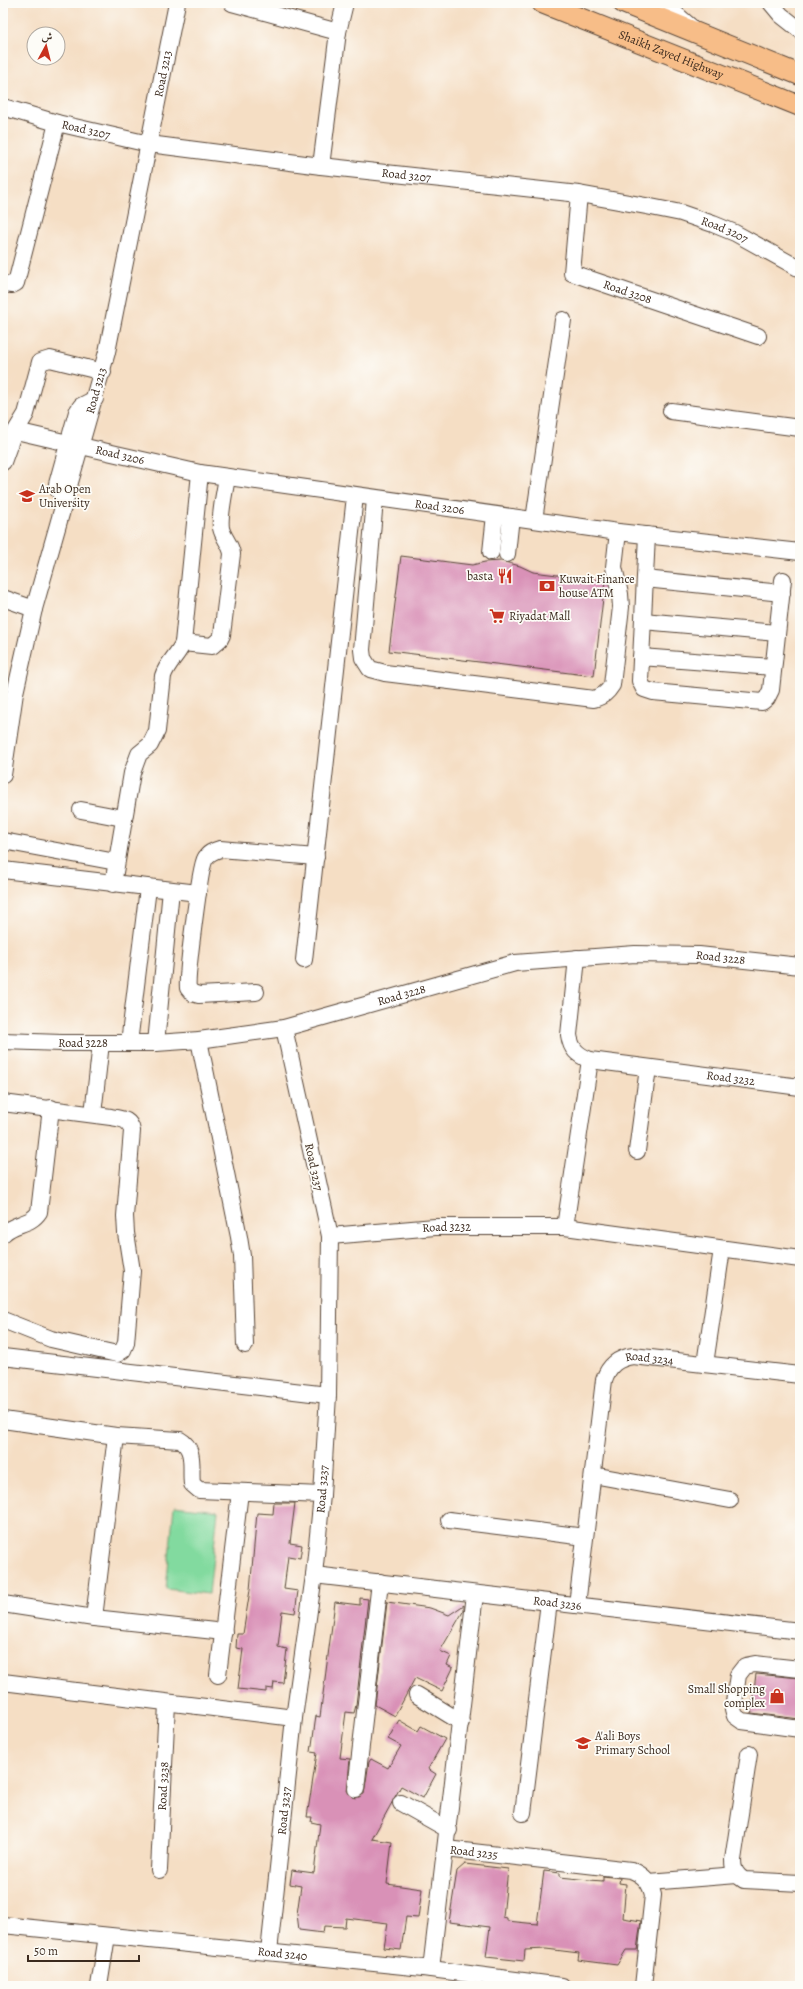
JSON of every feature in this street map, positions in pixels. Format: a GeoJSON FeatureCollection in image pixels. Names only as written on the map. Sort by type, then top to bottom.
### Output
{"type":"FeatureCollection","features":[{"type":"Feature","properties":{"kind":"main road","name":"Shaikh Zayed Highway"},"geometry":{"type":"LineString","coordinates":[[542,3],[800,106]]}},
{"type":"Feature","properties":{"kind":"main road"},"geometry":{"type":"LineString","coordinates":[[623,3],[800,75]]}},
{"type":"Feature","properties":{"kind":"street","name":"Road 3213"},"geometry":{"type":"LineString","coordinates":[[3,775],[15,693],[34,610],[66,498],[75,444],[95,399],[103,372],[177,3]]}},
{"type":"Feature","properties":{"kind":"street"},"geometry":{"type":"LineString","coordinates":[[232,3],[338,32]]}},
{"type":"Feature","properties":{"kind":"street"},"geometry":{"type":"LineString","coordinates":[[321,166],[338,32],[346,3]]}},
{"type":"Feature","properties":{"kind":"street"},"geometry":{"type":"LineString","coordinates":[[663,3],[696,32]]}},
{"type":"Feature","properties":{"kind":"street"},"geometry":{"type":"LineString","coordinates":[[771,3],[780,15],[800,30]]}},
{"type":"Feature","properties":{"kind":"street","name":"Road 3207"},"geometry":{"type":"LineString","coordinates":[[3,107],[57,123],[149,144],[321,166],[579,194],[646,206],[698,218],[735,233],[800,269]]}},
{"type":"Feature","properties":{"kind":"street"},"geometry":{"type":"LineString","coordinates":[[3,284],[12,285],[16,283],[57,123]]}},
{"type":"Feature","properties":{"kind":"street","name":"Road 3208"},"geometry":{"type":"LineString","coordinates":[[579,194],[572,273],[758,336]]}},
{"type":"Feature","properties":{"kind":"street"},"geometry":{"type":"LineString","coordinates":[[534,520],[563,320]]}},
{"type":"Feature","properties":{"kind":"street"},"geometry":{"type":"LineString","coordinates":[[3,462],[8,444],[26,414],[40,362],[50,359],[103,372]]}},
{"type":"Feature","properties":{"kind":"street"},"geometry":{"type":"LineString","coordinates":[[671,411],[800,428]]}},
{"type":"Feature","properties":{"kind":"street","name":"Road 3206"},"geometry":{"type":"LineString","coordinates":[[16,431],[200,473],[375,499],[618,532],[800,552]]}},
{"type":"Feature","properties":{"kind":"street"},"geometry":{"type":"LineString","coordinates":[[113,884],[123,818],[135,763],[139,754],[150,745],[157,732],[165,669],[180,652],[183,643],[200,473]]}},
{"type":"Feature","properties":{"kind":"street"},"geometry":{"type":"LineString","coordinates":[[183,643],[212,646],[220,639],[222,634],[232,557],[232,551],[223,535],[221,522],[227,477]]}},
{"type":"Feature","properties":{"kind":"street"},"geometry":{"type":"LineString","coordinates":[[304,960],[355,496]]}},
{"type":"Feature","properties":{"kind":"street"},"geometry":{"type":"LineString","coordinates":[[375,499],[362,650],[363,658],[370,669],[385,673],[594,699],[602,696],[612,685],[621,607],[620,594],[614,567],[618,532]]}},
{"type":"Feature","properties":{"kind":"street"},"geometry":{"type":"LineString","coordinates":[[491,552],[495,515]]}},
{"type":"Feature","properties":{"kind":"street"},"geometry":{"type":"LineString","coordinates":[[507,554],[511,517]]}},
{"type":"Feature","properties":{"kind":"street"},"geometry":{"type":"LineString","coordinates":[[645,579],[783,586],[771,690],[767,698],[762,702],[652,692],[644,689],[640,681],[647,535]]}},
{"type":"Feature","properties":{"kind":"street"},"geometry":{"type":"LineString","coordinates":[[3,598],[34,610]]}},
{"type":"Feature","properties":{"kind":"street"},"geometry":{"type":"LineString","coordinates":[[643,621],[777,632]]}},
{"type":"Feature","properties":{"kind":"street"},"geometry":{"type":"LineString","coordinates":[[641,657],[773,667]]}},
{"type":"Feature","properties":{"kind":"street"},"geometry":{"type":"LineString","coordinates":[[81,810],[123,818]]}},
{"type":"Feature","properties":{"kind":"street"},"geometry":{"type":"LineString","coordinates":[[3,841],[116,862]]}},
{"type":"Feature","properties":{"kind":"street"},"geometry":{"type":"LineString","coordinates":[[256,992],[199,995],[190,991],[188,984],[198,893],[205,858],[214,850],[220,849],[316,857]]}},
{"type":"Feature","properties":{"kind":"street"},"geometry":{"type":"LineString","coordinates":[[3,870],[198,893]]}},
{"type":"Feature","properties":{"kind":"street"},"geometry":{"type":"LineString","coordinates":[[129,1043],[148,888]]}},
{"type":"Feature","properties":{"kind":"street"},"geometry":{"type":"LineString","coordinates":[[156,1043],[171,890]]}},
{"type":"Feature","properties":{"kind":"street","name":"Road 3228"},"geometry":{"type":"LineString","coordinates":[[3,1041],[101,1044],[156,1043],[199,1040],[284,1028],[515,963],[635,954],[699,955],[800,966]]}},
{"type":"Feature","properties":{"kind":"street","name":"Road 3232"},"geometry":{"type":"LineString","coordinates":[[577,958],[569,1035],[570,1044],[574,1051],[581,1057],[590,1060],[648,1068],[800,1087]]}},
{"type":"Feature","properties":{"kind":"street","name":"Road 3237"},"geometry":{"type":"LineString","coordinates":[[269,1952],[294,1718],[314,1575],[322,1495],[328,1395],[330,1236],[284,1028]]}},
{"type":"Feature","properties":{"kind":"street"},"geometry":{"type":"LineString","coordinates":[[199,1040],[240,1237],[245,1345]]}},
{"type":"Feature","properties":{"kind":"street"},"geometry":{"type":"LineString","coordinates":[[93,1114],[101,1044]]}},
{"type":"Feature","properties":{"kind":"street"},"geometry":{"type":"LineString","coordinates":[[565,1228],[590,1060]]}},
{"type":"Feature","properties":{"kind":"street"},"geometry":{"type":"LineString","coordinates":[[637,1151],[648,1068]]}},
{"type":"Feature","properties":{"kind":"street"},"geometry":{"type":"LineString","coordinates":[[3,1103],[93,1114],[124,1119],[128,1122],[132,1131],[125,1216],[132,1271],[125,1346],[120,1352],[113,1354],[51,1339],[3,1320]]}},
{"type":"Feature","properties":{"kind":"street"},"geometry":{"type":"LineString","coordinates":[[3,1234],[10,1228],[30,1222],[39,1212],[51,1108]]}},
{"type":"Feature","properties":{"kind":"street","name":"Road 3232"},"geometry":{"type":"LineString","coordinates":[[330,1236],[435,1227],[565,1228],[800,1258]]}},
{"type":"Feature","properties":{"kind":"street"},"geometry":{"type":"LineString","coordinates":[[705,1364],[722,1248]]}},
{"type":"Feature","properties":{"kind":"street","name":"Road 3234"},"geometry":{"type":"LineString","coordinates":[[577,1605],[604,1380],[611,1366],[617,1360],[633,1356],[800,1375]]}},
{"type":"Feature","properties":{"kind":"street"},"geometry":{"type":"LineString","coordinates":[[3,1357],[328,1395]]}},
{"type":"Feature","properties":{"kind":"street"},"geometry":{"type":"LineString","coordinates":[[3,1420],[116,1436],[180,1440],[190,1451],[192,1484],[196,1489],[322,1495]]}},
{"type":"Feature","properties":{"kind":"street"},"geometry":{"type":"LineString","coordinates":[[94,1618],[116,1436]]}},
{"type":"Feature","properties":{"kind":"street"},"geometry":{"type":"LineString","coordinates":[[592,1475],[730,1500]]}},
{"type":"Feature","properties":{"kind":"street"},"geometry":{"type":"LineString","coordinates":[[218,1676],[240,1492]]}},
{"type":"Feature","properties":{"kind":"street"},"geometry":{"type":"LineString","coordinates":[[449,1520],[585,1537]]}},
{"type":"Feature","properties":{"kind":"street","name":"Road 3236"},"geometry":{"type":"LineString","coordinates":[[314,1575],[800,1631]]}},
{"type":"Feature","properties":{"kind":"street"},"geometry":{"type":"LineString","coordinates":[[356,1789],[380,1582]]}},
{"type":"Feature","properties":{"kind":"street","name":"Road 3235"},"geometry":{"type":"LineString","coordinates":[[475,1594],[446,1850],[631,1870],[644,1877],[648,1882]]}},
{"type":"Feature","properties":{"kind":"street"},"geometry":{"type":"LineString","coordinates":[[523,1812],[549,1602]]}},
{"type":"Feature","properties":{"kind":"street"},"geometry":{"type":"LineString","coordinates":[[3,1604],[94,1618],[224,1632]]}},
{"type":"Feature","properties":{"kind":"street"},"geometry":{"type":"LineString","coordinates":[[800,1669],[755,1664],[745,1666],[738,1675],[733,1709],[735,1716],[742,1721],[800,1729]]}},
{"type":"Feature","properties":{"kind":"street"},"geometry":{"type":"LineString","coordinates":[[3,1682],[294,1718]]}},
{"type":"Feature","properties":{"kind":"street"},"geometry":{"type":"LineString","coordinates":[[417,1695],[461,1722]]}},
{"type":"Feature","properties":{"kind":"street","name":"Road 3238"},"geometry":{"type":"LineString","coordinates":[[159,1870],[167,1703]]}},
{"type":"Feature","properties":{"kind":"street"},"geometry":{"type":"LineString","coordinates":[[749,1754],[733,1868],[737,1875],[744,1880],[752,1882],[800,1883]]}},
{"type":"Feature","properties":{"kind":"street"},"geometry":{"type":"LineString","coordinates":[[401,1803],[449,1830]]}},
{"type":"Feature","properties":{"kind":"street"},"geometry":{"type":"LineString","coordinates":[[431,1970],[446,1850]]}},
{"type":"Feature","properties":{"kind":"street"},"geometry":{"type":"LineString","coordinates":[[643,1986],[653,1895],[648,1882],[737,1875]]}},
{"type":"Feature","properties":{"kind":"street","name":"Road 3240"},"geometry":{"type":"LineString","coordinates":[[3,1925],[431,1970],[486,1981],[562,1986]]}},
{"type":"Feature","properties":{"kind":"street"},"geometry":{"type":"LineString","coordinates":[[99,1986],[107,1936]]}},
{"type":"Feature","properties":{"kind":"green space"},"geometry":{"type":"Polygon","coordinates":[[[174,1506],[218,1511],[209,1594],[166,1589],[174,1506]]]}},
{"type":"Feature","properties":{"kind":"building","name":"Riyadat Mall"},"geometry":{"type":"Polygon","coordinates":[[[401,556],[472,565],[501,561],[520,566],[533,572],[605,581],[594,676],[389,651],[401,556]]]}},
{"type":"Feature","properties":{"kind":"building"},"geometry":{"type":"Polygon","coordinates":[[[274,1503],[295,1503],[290,1543],[302,1545],[300,1558],[288,1556],[284,1589],[298,1591],[295,1613],[282,1611],[278,1647],[287,1649],[283,1683],[274,1682],[273,1689],[266,1688],[266,1692],[238,1689],[243,1649],[236,1648],[237,1634],[243,1634],[250,1590],[257,1513],[273,1514],[274,1503]]]}},
{"type":"Feature","properties":{"kind":"building"},"geometry":{"type":"Polygon","coordinates":[[[360,1598],[368,1599],[356,1705],[354,1713],[346,1712],[340,1758],[350,1759],[347,1793],[355,1798],[364,1794],[369,1762],[371,1759],[388,1768],[401,1746],[388,1739],[399,1720],[418,1731],[421,1726],[445,1739],[428,1769],[436,1774],[423,1798],[401,1786],[372,1839],[392,1842],[387,1884],[422,1889],[418,1918],[406,1917],[401,1950],[384,1948],[388,1923],[346,1918],[345,1927],[324,1926],[323,1933],[299,1930],[297,1914],[301,1886],[290,1884],[292,1870],[314,1873],[320,1824],[311,1822],[312,1817],[307,1817],[317,1753],[311,1752],[316,1716],[320,1717],[335,1602],[360,1605],[360,1598]]]}},
{"type":"Feature","properties":{"kind":"building"},"geometry":{"type":"Polygon","coordinates":[[[387,1602],[430,1608],[449,1615],[464,1605],[464,1610],[440,1651],[451,1656],[447,1665],[453,1668],[442,1691],[415,1678],[395,1716],[375,1705],[387,1602]]]}},
{"type":"Feature","properties":{"kind":"building","name":"Small Shopping complex"},"geometry":{"type":"Polygon","coordinates":[[[756,1674],[800,1678],[800,1719],[751,1713],[756,1674]]]}},
{"type":"Feature","properties":{"kind":"building"},"geometry":{"type":"Polygon","coordinates":[[[465,1864],[508,1869],[503,1917],[507,1918],[507,1921],[537,1924],[544,1871],[560,1873],[560,1877],[589,1880],[603,1881],[603,1876],[620,1878],[619,1883],[626,1884],[623,1918],[641,1921],[637,1950],[626,1950],[617,1965],[578,1960],[579,1953],[546,1949],[525,1950],[524,1961],[486,1957],[490,1927],[449,1922],[457,1871],[465,1864]]]}},
{"type":"Feature","properties":{"kind":"place","name":"Arab Open University"},"geometry":{"type":"Point","coordinates":[27,496]}},
{"type":"Feature","properties":{"kind":"place","name":"basta"},"geometry":{"type":"Point","coordinates":[505,576]}},
{"type":"Feature","properties":{"kind":"place","name":"Kuwait Finance house ATM"},"geometry":{"type":"Point","coordinates":[547,586]}},
{"type":"Feature","properties":{"kind":"place","name":"Riyadat Mall"},"geometry":{"type":"Point","coordinates":[497,616]}},
{"type":"Feature","properties":{"kind":"place","name":"Small Shopping complex"},"geometry":{"type":"Point","coordinates":[777,1696]}},
{"type":"Feature","properties":{"kind":"place","name":"A'ali Boys Primary School"},"geometry":{"type":"Point","coordinates":[583,1743]}}]}
